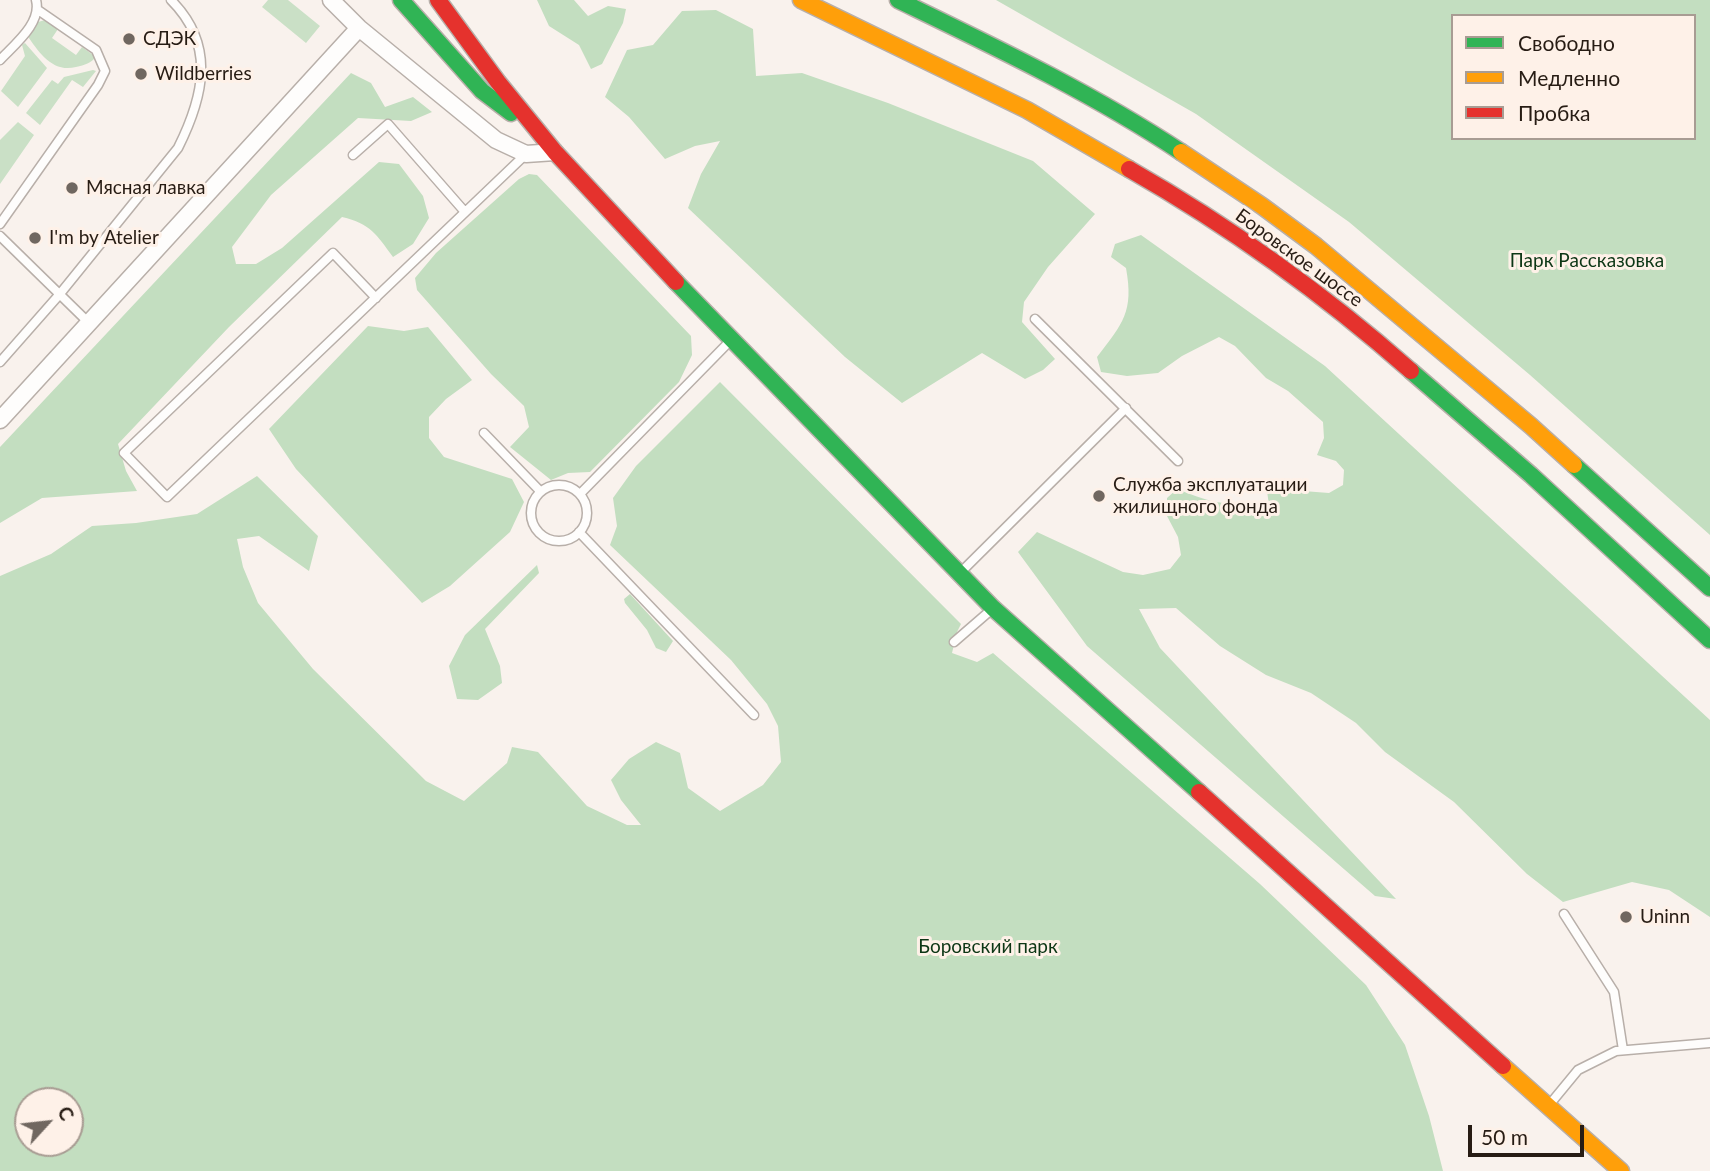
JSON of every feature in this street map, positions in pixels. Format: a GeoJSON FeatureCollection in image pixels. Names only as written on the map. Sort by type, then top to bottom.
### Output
{"type":"FeatureCollection","features":[{"type":"Feature","properties":{"kind":"main road"},"geometry":{"type":"LineString","coordinates":[[401,0],[482,90],[555,152]]}},
{"type":"Feature","properties":{"kind":"main road"},"geometry":{"type":"LineString","coordinates":[[427,0],[517,117]]}},
{"type":"Feature","properties":{"kind":"main road"},"geometry":{"type":"LineString","coordinates":[[438,0],[498,82],[555,152],[730,340],[993,608],[1621,1171]]}},
{"type":"Feature","properties":{"kind":"main road","name":"Боровское шоссе"},"geometry":{"type":"LineString","coordinates":[[801,0],[1039,116],[1173,194],[1279,266],[1398,359],[1522,467],[1710,640]]}},
{"type":"Feature","properties":{"kind":"main road","name":"Боровское шоссе"},"geometry":{"type":"LineString","coordinates":[[898,0],[1000,49],[1125,115],[1262,206],[1316,246],[1531,426],[1710,588]]}},
{"type":"Feature","properties":{"kind":"street"},"geometry":{"type":"LineString","coordinates":[[331,0],[359,29],[496,140],[526,154],[555,152]]}},
{"type":"Feature","properties":{"kind":"street"},"geometry":{"type":"LineString","coordinates":[[0,420],[359,29]]}},
{"type":"Feature","properties":{"kind":"lane"},"geometry":{"type":"LineString","coordinates":[[0,60],[33,22],[38,10],[36,0]]}},
{"type":"Feature","properties":{"kind":"lane"},"geometry":{"type":"LineString","coordinates":[[0,362],[59,295],[178,148],[187,130],[201,82],[200,45],[184,13],[172,0]]}},
{"type":"Feature","properties":{"kind":"lane"},"geometry":{"type":"LineString","coordinates":[[0,224],[98,85],[105,71],[96,50],[38,10]]}},
{"type":"Feature","properties":{"kind":"lane"},"geometry":{"type":"LineString","coordinates":[[353,155],[388,124],[465,212]]}},
{"type":"Feature","properties":{"kind":"lane"},"geometry":{"type":"LineString","coordinates":[[376,298],[333,253],[124,453],[167,497],[376,298],[526,154]]}},
{"type":"Feature","properties":{"kind":"lane"},"geometry":{"type":"LineString","coordinates":[[0,236],[88,322]]}},
{"type":"Feature","properties":{"kind":"lane"},"geometry":{"type":"LineString","coordinates":[[1035,319],[1178,461]]}},
{"type":"Feature","properties":{"kind":"lane"},"geometry":{"type":"LineString","coordinates":[[580,494],[730,340]]}},
{"type":"Feature","properties":{"kind":"lane"},"geometry":{"type":"LineString","coordinates":[[959,574],[1126,408]]}},
{"type":"Feature","properties":{"kind":"lane"},"geometry":{"type":"LineString","coordinates":[[484,433],[540,491]]}},
{"type":"Feature","properties":{"kind":"lane"},"geometry":{"type":"LineString","coordinates":[[555,484],[564,484],[580,494],[587,511],[586,521],[579,532],[567,540],[558,541],[540,535],[531,519],[530,509],[540,491],[555,484]]}},
{"type":"Feature","properties":{"kind":"lane"},"geometry":{"type":"LineString","coordinates":[[579,532],[754,715]]}},
{"type":"Feature","properties":{"kind":"lane"},"geometry":{"type":"LineString","coordinates":[[954,642],[993,608]]}},
{"type":"Feature","properties":{"kind":"lane"},"geometry":{"type":"LineString","coordinates":[[1564,914],[1614,992],[1623,1050]]}},
{"type":"Feature","properties":{"kind":"lane"},"geometry":{"type":"LineString","coordinates":[[1548,1106],[1578,1070],[1594,1060],[1623,1050],[1710,1043]]}},
{"type":"Feature","properties":{"kind":"green space"},"geometry":{"type":"Polygon","coordinates":[[[268,0],[288,0],[320,26],[306,43],[262,7],[268,0]]]}},
{"type":"Feature","properties":{"kind":"green space"},"geometry":{"type":"Polygon","coordinates":[[[537,0],[574,0],[588,16],[608,6],[626,9],[623,23],[602,64],[591,69],[579,45],[549,26],[537,0]]]}},
{"type":"Feature","properties":{"kind":"green space","name":"Парк Рассказовка"},"geometry":{"type":"Polygon","coordinates":[[[996,0],[1710,0],[1710,535],[1530,375],[1349,222],[1196,114],[996,0]]]}},
{"type":"Feature","properties":{"kind":"green space"},"geometry":{"type":"Polygon","coordinates":[[[716,10],[753,29],[756,76],[802,73],[888,103],[1033,161],[1095,214],[1048,267],[1024,302],[1022,322],[1055,359],[1043,370],[1025,379],[982,353],[902,403],[845,357],[688,208],[701,174],[720,141],[695,146],[665,159],[629,117],[605,97],[627,50],[653,45],[682,11],[716,10]]]}},
{"type":"Feature","properties":{"kind":"green space"},"geometry":{"type":"Polygon","coordinates":[[[45,20],[58,29],[52,38],[76,55],[82,47],[96,57],[85,65],[68,68],[47,60],[27,35],[38,22],[45,20]]]}},
{"type":"Feature","properties":{"kind":"green space"},"geometry":{"type":"Polygon","coordinates":[[[25,43],[47,68],[18,107],[1,91],[25,56],[22,45],[25,43]]]}},
{"type":"Feature","properties":{"kind":"green space"},"geometry":{"type":"Polygon","coordinates":[[[96,71],[83,87],[72,80],[40,125],[26,113],[52,80],[58,84],[64,77],[96,71]]]}},
{"type":"Feature","properties":{"kind":"green space"},"geometry":{"type":"Polygon","coordinates":[[[351,73],[371,83],[385,107],[413,97],[432,112],[411,121],[358,118],[271,195],[232,247],[236,264],[256,264],[282,248],[379,162],[399,164],[423,196],[429,218],[413,244],[393,257],[372,231],[360,223],[342,217],[229,327],[118,444],[126,471],[137,491],[42,498],[0,523],[0,447],[351,73]]]}},
{"type":"Feature","properties":{"kind":"green space"},"geometry":{"type":"Polygon","coordinates":[[[18,122],[34,135],[0,184],[0,140],[18,122]]]}},
{"type":"Feature","properties":{"kind":"green space"},"geometry":{"type":"Polygon","coordinates":[[[529,174],[537,175],[691,336],[692,355],[679,382],[590,472],[568,473],[551,480],[510,447],[529,427],[524,406],[491,374],[417,290],[415,278],[436,253],[519,179],[529,174]]]}},
{"type":"Feature","properties":{"kind":"green space"},"geometry":{"type":"Polygon","coordinates":[[[1141,235],[1325,366],[1710,720],[1710,917],[1669,890],[1632,882],[1563,902],[1527,874],[1454,802],[1385,752],[1356,723],[1311,693],[1266,675],[1220,646],[1176,608],[1139,609],[1160,648],[1396,899],[1375,896],[1087,646],[1018,552],[1037,532],[1123,572],[1143,575],[1170,569],[1181,555],[1178,537],[1167,516],[1167,498],[1177,489],[1200,498],[1233,505],[1269,505],[1266,484],[1283,480],[1303,491],[1329,493],[1343,485],[1344,470],[1336,461],[1317,455],[1324,438],[1323,422],[1288,391],[1266,378],[1235,346],[1219,337],[1182,356],[1158,373],[1127,376],[1101,372],[1097,357],[1120,326],[1128,296],[1126,268],[1111,257],[1115,244],[1141,235]]]}},
{"type":"Feature","properties":{"kind":"green space"},"geometry":{"type":"Polygon","coordinates":[[[368,326],[404,331],[428,327],[472,380],[446,399],[429,417],[429,438],[444,457],[512,479],[524,502],[510,532],[450,586],[422,603],[296,469],[269,429],[368,326]]]}},
{"type":"Feature","properties":{"kind":"green space","name":"Боровский парк"},"geometry":{"type":"Polygon","coordinates":[[[720,382],[961,624],[952,653],[977,662],[993,653],[1260,884],[1366,985],[1405,1045],[1429,1116],[1443,1171],[0,1171],[0,576],[51,554],[92,526],[197,514],[257,476],[318,536],[309,571],[259,536],[237,539],[243,567],[258,603],[313,669],[426,781],[464,801],[507,763],[512,747],[538,752],[587,806],[627,825],[641,825],[621,800],[611,780],[629,759],[656,742],[680,753],[688,788],[720,811],[763,785],[781,762],[778,726],[767,704],[731,660],[610,545],[617,526],[613,498],[636,466],[720,382]]]}},
{"type":"Feature","properties":{"kind":"green space"},"geometry":{"type":"Polygon","coordinates":[[[537,565],[539,573],[485,629],[500,666],[502,683],[478,700],[457,699],[449,666],[465,635],[537,565]]]}},
{"type":"Feature","properties":{"kind":"green space"},"geometry":{"type":"Polygon","coordinates":[[[630,594],[673,641],[666,652],[656,648],[647,630],[625,603],[624,599],[630,594]]]}},
{"type":"Feature","properties":{"kind":"traffic: fast"},"geometry":{"type":"LineString","coordinates":[[401,0],[482,91],[511,113]]}},
{"type":"Feature","properties":{"kind":"traffic: fast"},"geometry":{"type":"LineString","coordinates":[[898,0],[1078,90],[1181,152]]}},
{"type":"Feature","properties":{"kind":"traffic: fast"},"geometry":{"type":"LineString","coordinates":[[676,282],[993,608],[1199,792]]}},
{"type":"Feature","properties":{"kind":"traffic: fast"},"geometry":{"type":"LineString","coordinates":[[1411,371],[1531,475],[1710,640]]}},
{"type":"Feature","properties":{"kind":"traffic: fast"},"geometry":{"type":"LineString","coordinates":[[1574,465],[1710,588]]}},
{"type":"Feature","properties":{"kind":"traffic: slow"},"geometry":{"type":"LineString","coordinates":[[801,0],[1027,110],[1129,169]]}},
{"type":"Feature","properties":{"kind":"traffic: slow"},"geometry":{"type":"LineString","coordinates":[[1181,152],[1316,246],[1574,465]]}},
{"type":"Feature","properties":{"kind":"traffic: slow"},"geometry":{"type":"LineString","coordinates":[[1503,1066],[1621,1171]]}},
{"type":"Feature","properties":{"kind":"traffic: jam"},"geometry":{"type":"LineString","coordinates":[[438,0],[498,82],[555,152],[676,282]]}},
{"type":"Feature","properties":{"kind":"traffic: jam"},"geometry":{"type":"LineString","coordinates":[[1129,169],[1203,214],[1275,263],[1345,315],[1411,371]]}},
{"type":"Feature","properties":{"kind":"traffic: jam"},"geometry":{"type":"LineString","coordinates":[[1199,792],[1503,1066]]}},
{"type":"Feature","properties":{"kind":"place","name":"СДЭК"},"geometry":{"type":"Point","coordinates":[129,39]}},
{"type":"Feature","properties":{"kind":"place","name":"Wildberries"},"geometry":{"type":"Point","coordinates":[141,74]}},
{"type":"Feature","properties":{"kind":"place","name":"Мясная лавка"},"geometry":{"type":"Point","coordinates":[72,188]}},
{"type":"Feature","properties":{"kind":"place","name":"I'm by Atelier"},"geometry":{"type":"Point","coordinates":[35,238]}},
{"type":"Feature","properties":{"kind":"place","name":"Служба эксплуатации жилищного фонда"},"geometry":{"type":"Point","coordinates":[1099,496]}},
{"type":"Feature","properties":{"kind":"place","name":"Uninn"},"geometry":{"type":"Point","coordinates":[1626,917]}}]}
